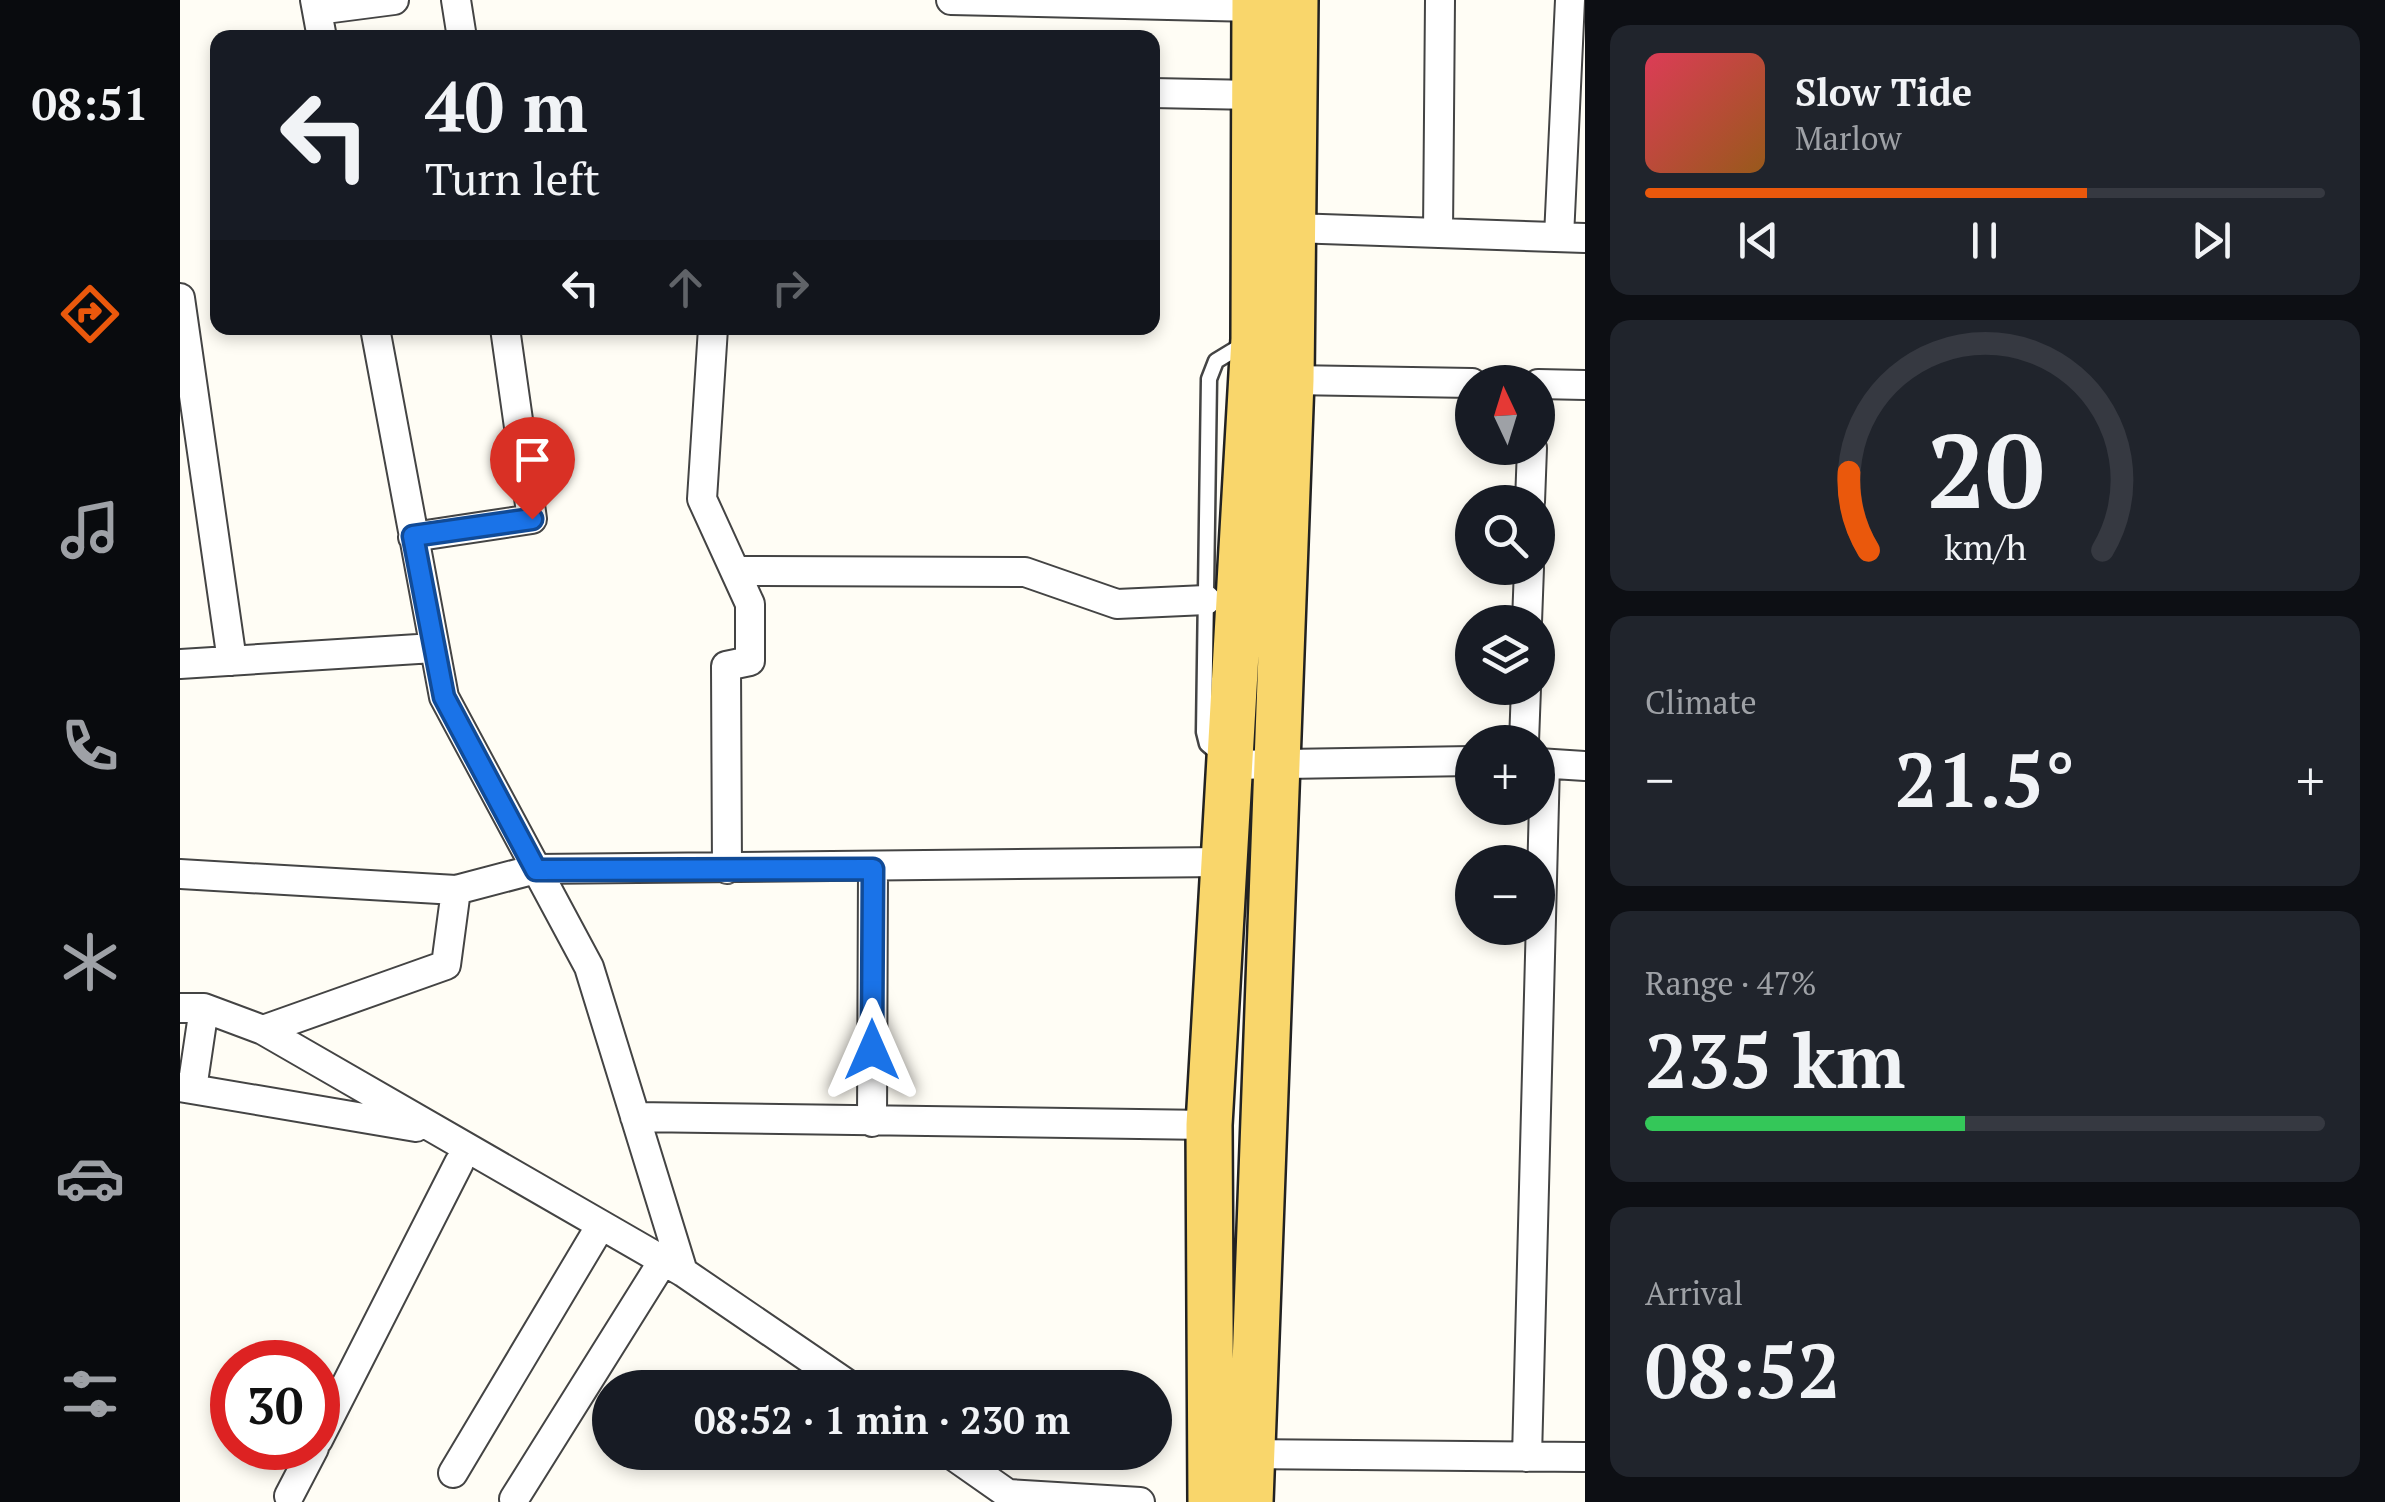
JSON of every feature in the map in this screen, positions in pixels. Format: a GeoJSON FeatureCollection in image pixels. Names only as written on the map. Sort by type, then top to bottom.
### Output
{"type":"FeatureCollection","features":[{"type":"Feature","properties":{"kind":"main road"},"geometry":{"type":"LineString","coordinates":[[1250,1502],[1233,1454],[1209,1125],[1254,339],[1255,95],[1268,2]]}},
{"type":"Feature","properties":{"kind":"main road"},"geometry":{"type":"LineString","coordinates":[[1211,1502],[1233,1454],[1277,764],[1292,380],[1293,228],[1268,2]]}},
{"type":"Feature","properties":{"kind":"street"},"geometry":{"type":"LineString","coordinates":[[318,16],[394,0]]}},
{"type":"Feature","properties":{"kind":"street"},"geometry":{"type":"LineString","coordinates":[[456,0],[461,30]]}},
{"type":"Feature","properties":{"kind":"street"},"geometry":{"type":"LineString","coordinates":[[951,0],[1268,2]]}},
{"type":"Feature","properties":{"kind":"street"},"geometry":{"type":"LineString","coordinates":[[1438,233],[1440,0]]}},
{"type":"Feature","properties":{"kind":"street"},"geometry":{"type":"LineString","coordinates":[[1293,228],[1572,237],[1570,0]]}},
{"type":"Feature","properties":{"kind":"street"},"geometry":{"type":"LineString","coordinates":[[1160,93],[1255,95]]}},
{"type":"Feature","properties":{"kind":"street"},"geometry":{"type":"LineString","coordinates":[[180,298],[232,661]]}},
{"type":"Feature","properties":{"kind":"street"},"geometry":{"type":"LineString","coordinates":[[376,335],[444,697],[589,967],[635,1117],[673,1266],[514,1499]]}},
{"type":"Feature","properties":{"kind":"street"},"geometry":{"type":"LineString","coordinates":[[413,536],[532,519],[506,335]]}},
{"type":"Feature","properties":{"kind":"street"},"geometry":{"type":"LineString","coordinates":[[713,335],[702,499],[750,604],[750,661],[726,666],[727,870]]}},
{"type":"Feature","properties":{"kind":"street"},"geometry":{"type":"LineString","coordinates":[[1292,380],[1455,383]]}},
{"type":"Feature","properties":{"kind":"street"},"geometry":{"type":"LineString","coordinates":[[1555,384],[1585,385]]}},
{"type":"Feature","properties":{"kind":"street"},"geometry":{"type":"LineString","coordinates":[[735,571],[1025,572],[1116,604],[1206,600]]}},
{"type":"Feature","properties":{"kind":"street"},"geometry":{"type":"LineString","coordinates":[[180,664],[434,648]]}},
{"type":"Feature","properties":{"kind":"street"},"geometry":{"type":"LineString","coordinates":[[1230,765],[1455,761]]}},
{"type":"Feature","properties":{"kind":"street"},"geometry":{"type":"LineString","coordinates":[[1555,764],[1585,766]]}},
{"type":"Feature","properties":{"kind":"street"},"geometry":{"type":"LineString","coordinates":[[1527,1457],[1540,825]]}},
{"type":"Feature","properties":{"kind":"street"},"geometry":{"type":"LineString","coordinates":[[180,874],[456,890],[536,870],[1222,862]]}},
{"type":"Feature","properties":{"kind":"street"},"geometry":{"type":"LineString","coordinates":[[872,1122],[873,869]]}},
{"type":"Feature","properties":{"kind":"street"},"geometry":{"type":"LineString","coordinates":[[263,1030],[446,965],[456,890]]}},
{"type":"Feature","properties":{"kind":"street"},"geometry":{"type":"LineString","coordinates":[[437,1130],[186,1088],[192,1008],[263,1030],[437,1130],[601,1225],[673,1266],[826,1370]]}},
{"type":"Feature","properties":{"kind":"street"},"geometry":{"type":"LineString","coordinates":[[635,1117],[1209,1125]]}},
{"type":"Feature","properties":{"kind":"street"},"geometry":{"type":"LineString","coordinates":[[340,1397],[459,1164]]}},
{"type":"Feature","properties":{"kind":"street"},"geometry":{"type":"LineString","coordinates":[[452,1473],[601,1225]]}},
{"type":"Feature","properties":{"kind":"street"},"geometry":{"type":"LineString","coordinates":[[1233,1454],[1585,1457]]}},
{"type":"Feature","properties":{"kind":"street"},"geometry":{"type":"LineString","coordinates":[[289,1496],[303,1470]]}},
{"type":"Feature","properties":{"kind":"street"},"geometry":{"type":"LineString","coordinates":[[972,1470],[1010,1498],[1140,1502]]}},
{"type":"Feature","properties":{"kind":"lane"},"geometry":{"type":"LineString","coordinates":[[1230,765],[1214,754],[1204,732],[1209,379],[1223,354],[1254,339]]}},
{"type":"Feature","properties":{"kind":"route"},"geometry":{"type":"LineString","coordinates":[[532,519],[413,536],[444,697],[536,870],[873,869],[872,1050]]}}]}
